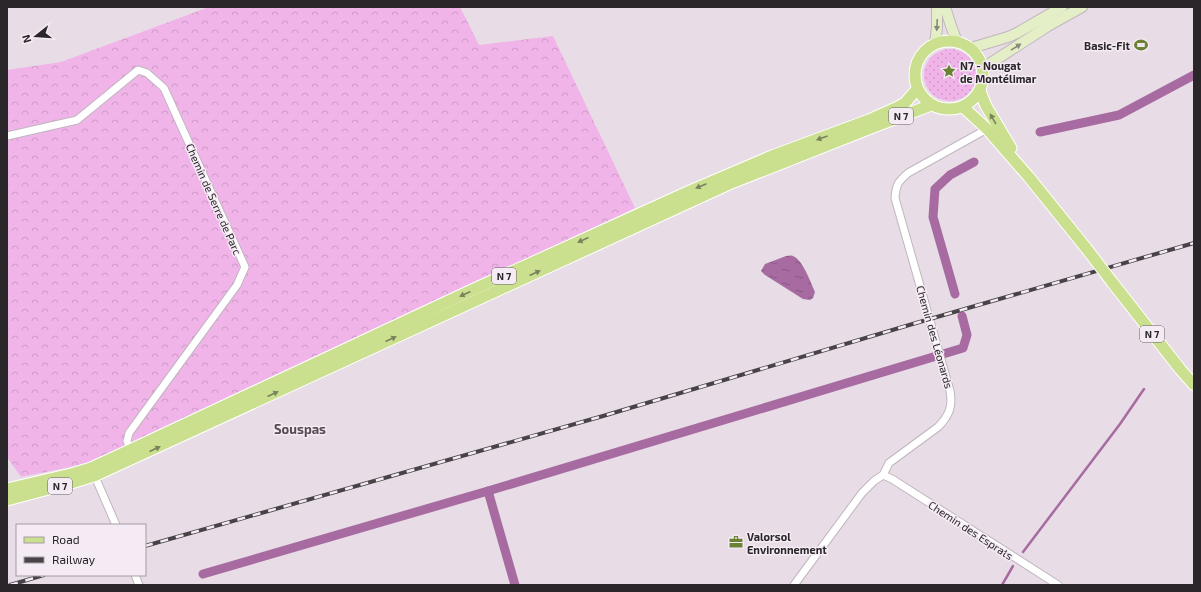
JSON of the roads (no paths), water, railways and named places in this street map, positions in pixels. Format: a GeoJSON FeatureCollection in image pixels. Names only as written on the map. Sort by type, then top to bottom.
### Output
{"type":"FeatureCollection","features":[{"type":"Feature","properties":{"kind":"main road"},"geometry":{"type":"LineString","coordinates":[[935,44],[937,7]]}},
{"type":"Feature","properties":{"kind":"main road"},"geometry":{"type":"LineString","coordinates":[[945,7],[957,42]]}},
{"type":"Feature","properties":{"kind":"main road"},"geometry":{"type":"LineString","coordinates":[[971,48],[1012,35],[1062,7]]}},
{"type":"Feature","properties":{"kind":"main road"},"geometry":{"type":"LineString","coordinates":[[983,68],[1048,26],[1082,7]]}},
{"type":"Feature","properties":{"kind":"main road"},"geometry":{"type":"LineString","coordinates":[[946,41],[957,42],[971,48],[978,57],[983,68],[983,84],[980,91],[970,104],[954,110],[945,110],[931,105],[922,97],[917,89],[915,76],[917,62],[928,48],[935,44],[946,41]]}},
{"type":"Feature","properties":{"kind":"main road","name":"N 7"},"geometry":{"type":"LineString","coordinates":[[131,455],[479,287],[690,191],[772,156],[869,120],[898,107],[905,103],[917,89]]}},
{"type":"Feature","properties":{"kind":"main road","name":"N 7"},"geometry":{"type":"LineString","coordinates":[[980,91],[986,106],[1028,176]]}},
{"type":"Feature","properties":{"kind":"main road","name":"N 7"},"geometry":{"type":"LineString","coordinates":[[7,500],[71,483],[92,472],[729,184],[931,105]]}},
{"type":"Feature","properties":{"kind":"main road","name":"N 7"},"geometry":{"type":"LineString","coordinates":[[963,107],[987,129],[1028,176],[1194,385]]}},
{"type":"Feature","properties":{"kind":"main road","name":"N 7"},"geometry":{"type":"LineString","coordinates":[[7,489],[71,474],[92,472]]}},
{"type":"Feature","properties":{"kind":"street","name":"Chemin de Serre de Parc"},"geometry":{"type":"LineString","coordinates":[[7,136],[77,120],[138,70],[147,73],[164,88],[245,267],[237,286],[129,433],[127,442],[131,455]]}},
{"type":"Feature","properties":{"kind":"street","name":"Chemin des Léonards"},"geometry":{"type":"LineString","coordinates":[[794,585],[862,493],[874,481],[883,476],[890,463],[945,421],[952,400],[950,390],[895,198],[896,188],[899,181],[908,173],[987,129]]}},
{"type":"Feature","properties":{"kind":"street"},"geometry":{"type":"LineString","coordinates":[[92,472],[116,524]]}},
{"type":"Feature","properties":{"kind":"street","name":"Chemin des Esprats"},"geometry":{"type":"LineString","coordinates":[[883,476],[892,479],[1058,585]]}},
{"type":"Feature","properties":{"kind":"water"},"geometry":{"type":"Polygon","coordinates":[[[786,256],[797,258],[806,272],[815,292],[813,298],[810,300],[803,299],[761,271],[765,264],[786,256]]]}},
{"type":"Feature","properties":{"kind":"waterway"},"geometry":{"type":"LineString","coordinates":[[1040,132],[1119,115],[1194,75]]}},
{"type":"Feature","properties":{"kind":"waterway"},"geometry":{"type":"LineString","coordinates":[[955,294],[933,217],[935,189],[950,175],[974,162]]}},
{"type":"Feature","properties":{"kind":"waterway"},"geometry":{"type":"LineString","coordinates":[[203,574],[488,491],[963,348],[967,335],[962,316]]}},
{"type":"Feature","properties":{"kind":"waterway"},"geometry":{"type":"LineString","coordinates":[[1023,552],[1120,424],[1144,389]]}},
{"type":"Feature","properties":{"kind":"waterway"},"geometry":{"type":"LineString","coordinates":[[488,491],[515,585]]}},
{"type":"Feature","properties":{"kind":"waterway"},"geometry":{"type":"LineString","coordinates":[[1002,585],[1013,566]]}},
{"type":"Feature","properties":{"kind":"railway"},"geometry":{"type":"LineString","coordinates":[[146,546],[603,416],[916,323],[1194,243]]}},
{"type":"Feature","properties":{"kind":"railway"},"geometry":{"type":"LineString","coordinates":[[10,585],[41,576]]}},
{"type":"Feature","properties":{"kind":"place","name":"Basic-Fit"},"geometry":{"type":"Point","coordinates":[1141,45]}},
{"type":"Feature","properties":{"kind":"place","name":"N7 - Nougat de Montélimar"},"geometry":{"type":"Point","coordinates":[949,71]}},
{"type":"Feature","properties":{"kind":"place","name":"Valorsol Environnement"},"geometry":{"type":"Point","coordinates":[736,542]}},
{"type":"Feature","properties":{"kind":"district","name":"Souspas"},"geometry":{"type":"Point","coordinates":[300,429]}}]}
